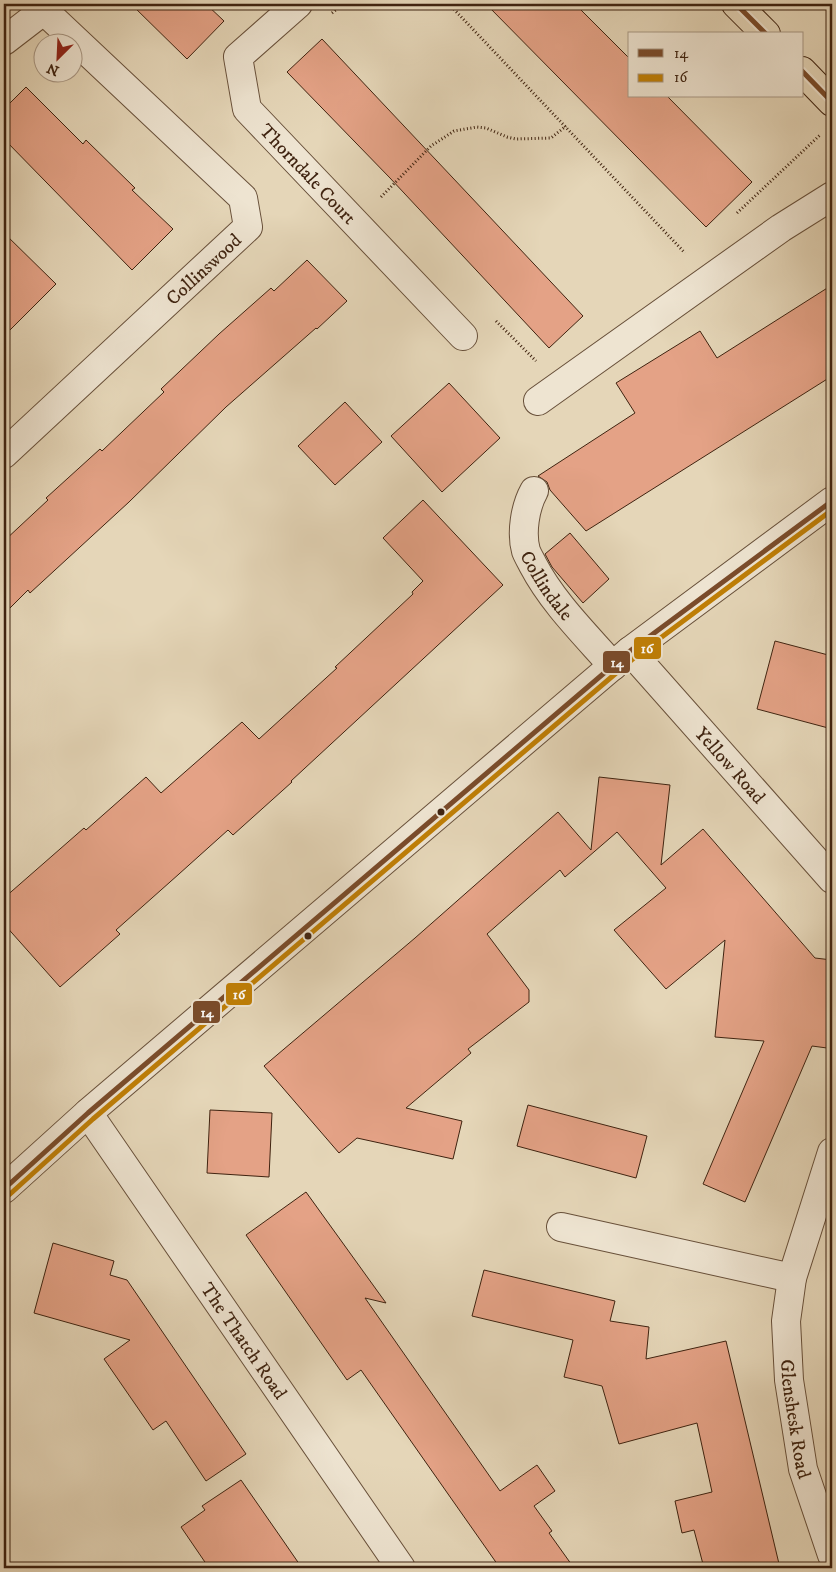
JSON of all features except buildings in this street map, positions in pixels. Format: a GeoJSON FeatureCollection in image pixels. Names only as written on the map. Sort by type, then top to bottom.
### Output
{"type":"FeatureCollection","features":[{"type":"Feature","properties":{"kind":"main road"},"geometry":{"type":"LineString","coordinates":[[736,4],[764,32]]}},
{"type":"Feature","properties":{"kind":"main road"},"geometry":{"type":"LineString","coordinates":[[804,73],[832,102]]}},
{"type":"Feature","properties":{"kind":"street","name":"Thorndale Court"},"geometry":{"type":"LineString","coordinates":[[298,4],[238,57],[247,110],[463,336]]}},
{"type":"Feature","properties":{"kind":"street","name":"Collinswood"},"geometry":{"type":"LineString","coordinates":[[4,41],[40,7],[243,198],[248,227],[4,454]]}},
{"type":"Feature","properties":{"kind":"street"},"geometry":{"type":"LineString","coordinates":[[538,401],[782,228],[832,196]]}},
{"type":"Feature","properties":{"kind":"street","name":"Collindale"},"geometry":{"type":"LineString","coordinates":[[534,491],[528,502],[524,532],[526,552],[542,580],[562,608],[621,658]]}},
{"type":"Feature","properties":{"kind":"street"},"geometry":{"type":"LineString","coordinates":[[4,1189],[88,1113],[621,658],[832,501]]}},
{"type":"Feature","properties":{"kind":"street","name":"Yellow Road"},"geometry":{"type":"LineString","coordinates":[[621,658],[832,879]]}},
{"type":"Feature","properties":{"kind":"street","name":"The Thatch Road"},"geometry":{"type":"LineString","coordinates":[[88,1113],[402,1568]]}},
{"type":"Feature","properties":{"kind":"street","name":"Glenshesk Road"},"geometry":{"type":"LineString","coordinates":[[832,1152],[792,1278],[786,1321],[789,1380],[803,1469],[832,1555]]}},
{"type":"Feature","properties":{"kind":"street"},"geometry":{"type":"LineString","coordinates":[[561,1226],[792,1278]]}},
{"type":"Feature","properties":{"kind":"path"},"geometry":{"type":"LineString","coordinates":[[328,16],[342,4]]}},
{"type":"Feature","properties":{"kind":"path"},"geometry":{"type":"LineString","coordinates":[[449,4],[689,258]]}},
{"type":"Feature","properties":{"kind":"path"},"geometry":{"type":"LineString","coordinates":[[388,204],[381,197],[431,146],[454,131],[477,127],[486,128],[516,139],[551,138],[566,126]]}},
{"type":"Feature","properties":{"kind":"path"},"geometry":{"type":"LineString","coordinates":[[732,218],[826,130]]}},
{"type":"Feature","properties":{"kind":"path"},"geometry":{"type":"LineString","coordinates":[[494,319],[542,367]]}},
{"type":"Feature","properties":{"kind":"transit line","name":"14"},"geometry":{"type":"LineString","coordinates":[[736,4],[764,32]]}},
{"type":"Feature","properties":{"kind":"transit line","name":"14"},"geometry":{"type":"LineString","coordinates":[[804,73],[832,102]]}},
{"type":"Feature","properties":{"kind":"transit line","name":"14"},"geometry":{"type":"LineString","coordinates":[[4,1189],[88,1113],[630,651],[832,501]]}},
{"type":"Feature","properties":{"kind":"transit line","name":"16"},"geometry":{"type":"LineString","coordinates":[[9,1195],[93,1119],[635,657],[832,510]]}}]}
